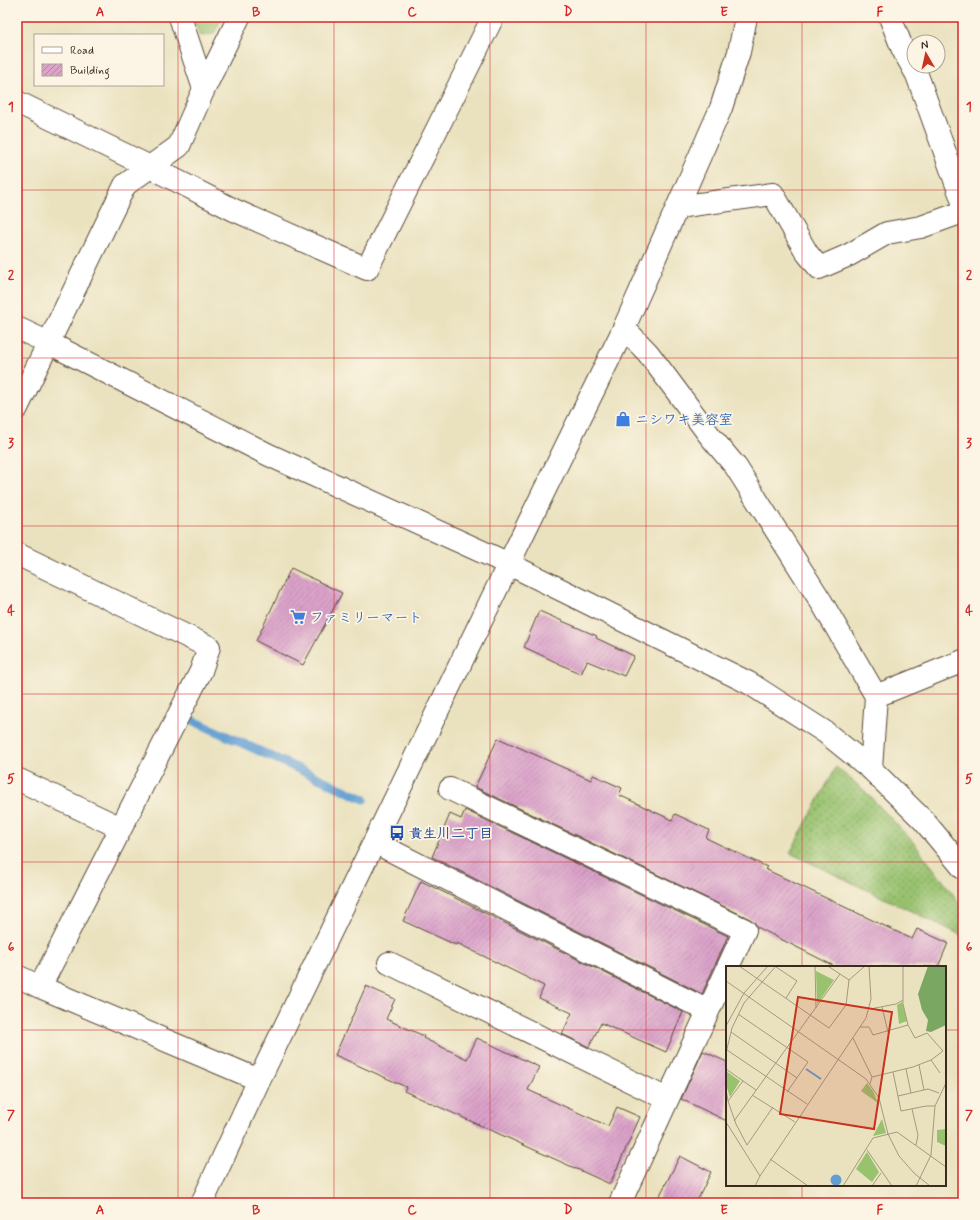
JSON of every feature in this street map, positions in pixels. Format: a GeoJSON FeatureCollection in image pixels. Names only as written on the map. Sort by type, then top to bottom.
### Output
{"type":"FeatureCollection","features":[{"type":"Feature","properties":{"kind":"street"},"geometry":{"type":"LineString","coordinates":[[180,17],[204,89]]}},
{"type":"Feature","properties":{"kind":"street"},"geometry":{"type":"LineString","coordinates":[[17,408],[125,185],[179,146],[238,17]]}},
{"type":"Feature","properties":{"kind":"street"},"geometry":{"type":"LineString","coordinates":[[17,102],[234,210],[367,269],[493,17]]}},
{"type":"Feature","properties":{"kind":"street"},"geometry":{"type":"LineString","coordinates":[[202,1203],[259,1080],[624,328],[721,108],[739,52],[746,17]]}},
{"type":"Feature","properties":{"kind":"street"},"geometry":{"type":"LineString","coordinates":[[890,17],[903,50],[917,75],[963,202]]}},
{"type":"Feature","properties":{"kind":"street"},"geometry":{"type":"LineString","coordinates":[[677,207],[773,194],[807,253],[818,268],[850,255],[888,233],[920,227],[963,212]]}},
{"type":"Feature","properties":{"kind":"street"},"geometry":{"type":"LineString","coordinates":[[17,328],[269,456],[509,564],[749,683],[825,732],[871,769],[924,821],[963,868]]}},
{"type":"Feature","properties":{"kind":"street"},"geometry":{"type":"LineString","coordinates":[[624,328],[648,353],[710,436],[736,467],[822,603],[876,696],[871,769]]}},
{"type":"Feature","properties":{"kind":"street"},"geometry":{"type":"LineString","coordinates":[[17,554],[209,647],[201,671],[40,987]]}},
{"type":"Feature","properties":{"kind":"street"},"geometry":{"type":"LineString","coordinates":[[876,696],[963,661]]}},
{"type":"Feature","properties":{"kind":"street"},"geometry":{"type":"LineString","coordinates":[[17,779],[121,828]]}},
{"type":"Feature","properties":{"kind":"street"},"geometry":{"type":"LineString","coordinates":[[450,789],[745,930],[729,966]]}},
{"type":"Feature","properties":{"kind":"street"},"geometry":{"type":"LineString","coordinates":[[374,842],[708,1011]]}},
{"type":"Feature","properties":{"kind":"street"},"geometry":{"type":"LineString","coordinates":[[388,963],[667,1099]]}},
{"type":"Feature","properties":{"kind":"street"},"geometry":{"type":"LineString","coordinates":[[620,1203],[726,972]]}},
{"type":"Feature","properties":{"kind":"street"},"geometry":{"type":"LineString","coordinates":[[17,976],[259,1080]]}},
{"type":"Feature","properties":{"kind":"green space"},"geometry":{"type":"Polygon","coordinates":[[[193,17],[222,17],[214,34],[200,36],[193,17]]]}},
{"type":"Feature","properties":{"kind":"green space"},"geometry":{"type":"Polygon","coordinates":[[[836,767],[866,792],[913,842],[953,894],[963,909],[963,936],[790,853],[836,767]]]}},
{"type":"Feature","properties":{"kind":"building","name":"ファミリーマート"},"geometry":{"type":"Polygon","coordinates":[[[291,568],[342,593],[303,665],[256,641],[291,568]]]}},
{"type":"Feature","properties":{"kind":"building"},"geometry":{"type":"Polygon","coordinates":[[[539,611],[597,636],[596,638],[634,656],[624,676],[587,661],[581,674],[524,647],[539,611]]]}},
{"type":"Feature","properties":{"kind":"building"},"geometry":{"type":"Polygon","coordinates":[[[498,738],[591,780],[593,775],[622,788],[619,795],[672,820],[675,814],[709,830],[706,838],[767,867],[765,869],[912,939],[917,929],[948,943],[938,966],[834,966],[757,927],[750,919],[475,787],[498,738]]]}},
{"type":"Feature","properties":{"kind":"building"},"geometry":{"type":"Polygon","coordinates":[[[465,810],[728,936],[702,994],[432,857],[450,814],[461,819],[465,810]]]}},
{"type":"Feature","properties":{"kind":"building"},"geometry":{"type":"Polygon","coordinates":[[[421,881],[683,1012],[666,1052],[601,1023],[589,1047],[562,1034],[572,1013],[539,998],[544,986],[457,943],[456,945],[403,921],[421,881]]]}},
{"type":"Feature","properties":{"kind":"building"},"geometry":{"type":"Polygon","coordinates":[[[366,986],[395,999],[386,1019],[424,1036],[423,1038],[467,1059],[477,1038],[539,1067],[528,1090],[608,1126],[617,1107],[640,1117],[610,1184],[404,1091],[406,1087],[335,1055],[366,986]]]}},
{"type":"Feature","properties":{"kind":"building"},"geometry":{"type":"Polygon","coordinates":[[[703,1051],[726,1062],[726,1121],[681,1099],[703,1051]]]}},
{"type":"Feature","properties":{"kind":"building"},"geometry":{"type":"Polygon","coordinates":[[[680,1156],[711,1172],[696,1203],[656,1203],[680,1156]]]}},
{"type":"Feature","properties":{"kind":"waterway"},"geometry":{"type":"LineString","coordinates":[[194,721],[364,799]]}},
{"type":"Feature","properties":{"kind":"place","name":"ニシワキ美容室"},"geometry":{"type":"Point","coordinates":[623,419]}},
{"type":"Feature","properties":{"kind":"place","name":"ファミリーマート"},"geometry":{"type":"Point","coordinates":[298,617]}},
{"type":"Feature","properties":{"kind":"place","name":"貴生川二丁目"},"geometry":{"type":"Point","coordinates":[397,833]}}]}
